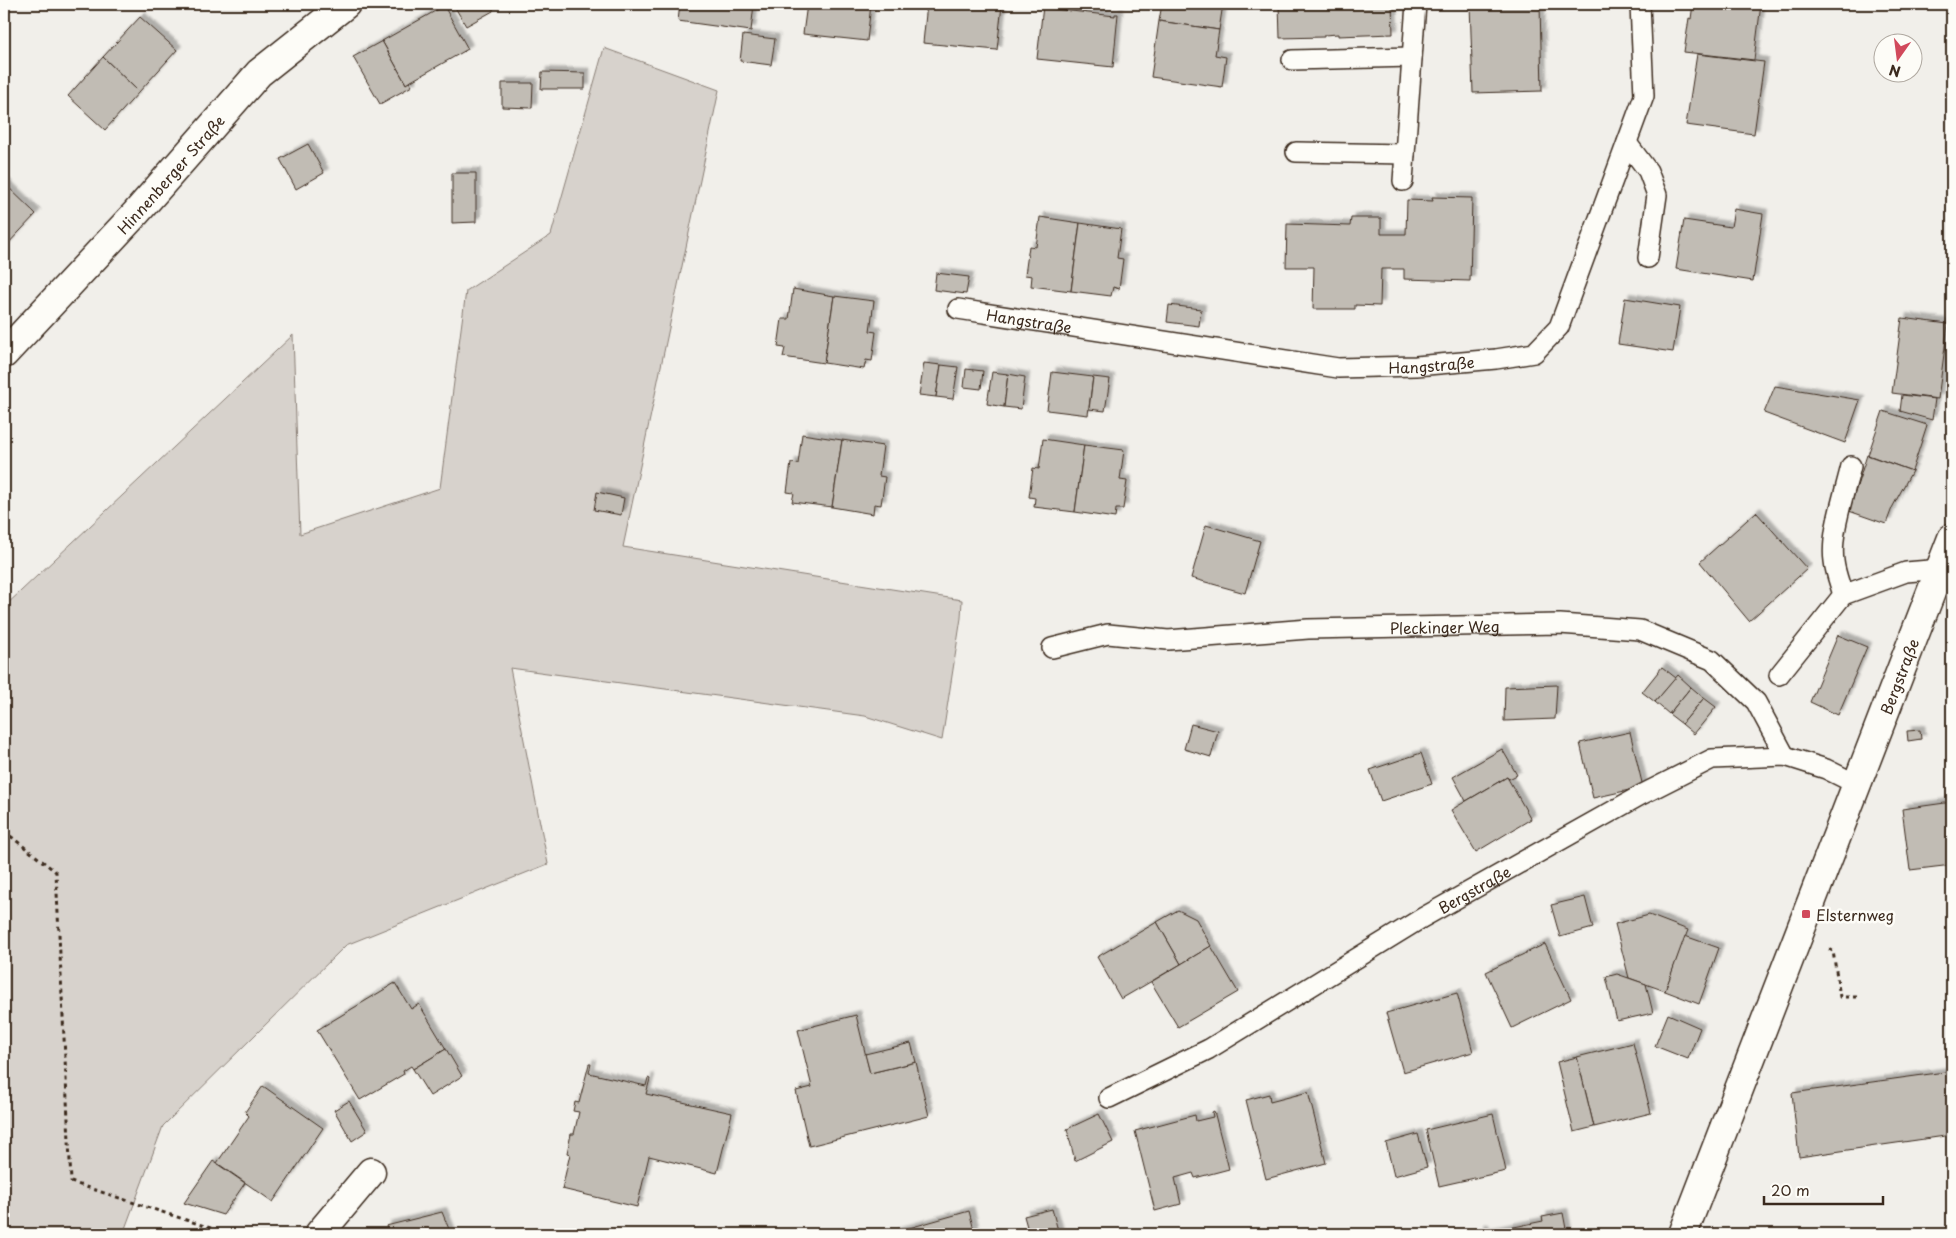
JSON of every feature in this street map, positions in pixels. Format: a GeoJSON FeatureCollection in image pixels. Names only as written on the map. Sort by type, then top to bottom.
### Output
{"type":"FeatureCollection","features":[{"type":"Feature","properties":{"kind":"street","name":"Hinnenberger Straße"},"geometry":{"type":"LineString","coordinates":[[4,354],[136,213],[259,73],[346,4]]}},
{"type":"Feature","properties":{"kind":"street","name":"Bergstraße"},"geometry":{"type":"LineString","coordinates":[[1683,1234],[1952,538]]}},
{"type":"Feature","properties":{"kind":"street"},"geometry":{"type":"LineString","coordinates":[[319,1234],[371,1172]]}},
{"type":"Feature","properties":{"kind":"lane"},"geometry":{"type":"LineString","coordinates":[[1403,181],[1416,4]]}},
{"type":"Feature","properties":{"kind":"lane","name":"Hangstraße"},"geometry":{"type":"LineString","coordinates":[[958,310],[1338,368],[1416,366],[1496,359],[1534,353],[1559,326],[1644,96],[1640,4]]}},
{"type":"Feature","properties":{"kind":"lane"},"geometry":{"type":"LineString","coordinates":[[1292,60],[1412,57]]}},
{"type":"Feature","properties":{"kind":"lane"},"geometry":{"type":"LineString","coordinates":[[1627,143],[1648,171],[1657,195],[1648,258]]}},
{"type":"Feature","properties":{"kind":"lane"},"geometry":{"type":"LineString","coordinates":[[1296,152],[1405,154]]}},
{"type":"Feature","properties":{"kind":"lane"},"geometry":{"type":"LineString","coordinates":[[1843,594],[1833,550],[1834,536],[1851,466]]}},
{"type":"Feature","properties":{"kind":"lane"},"geometry":{"type":"LineString","coordinates":[[1779,675],[1843,594],[1906,572],[1941,569]]}},
{"type":"Feature","properties":{"kind":"lane","name":"Pleckinger Weg"},"geometry":{"type":"LineString","coordinates":[[1052,648],[1108,634],[1168,640],[1308,629],[1560,624],[1640,630],[1712,660],[1756,702],[1785,756]]}},
{"type":"Feature","properties":{"kind":"lane","name":"Bergstraße"},"geometry":{"type":"LineString","coordinates":[[1109,1098],[1209,1049],[1422,918],[1641,795],[1712,759],[1785,756],[1826,769],[1856,784]]}},
{"type":"Feature","properties":{"kind":"path"},"geometry":{"type":"LineString","coordinates":[[4,830],[56,872],[70,1182],[229,1234]]}},
{"type":"Feature","properties":{"kind":"path"},"geometry":{"type":"LineString","coordinates":[[1833,951],[1840,997],[1859,997]]}},
{"type":"Feature","properties":{"kind":"shaded area"},"geometry":{"type":"Polygon","coordinates":[[[604,48],[719,90],[623,547],[962,600],[961,618],[942,740],[865,716],[510,668],[548,864],[346,945],[163,1126],[123,1234],[4,1234],[4,607],[293,335],[300,534],[440,488],[466,291],[551,235],[604,48]]]}},
{"type":"Feature","properties":{"kind":"building"},"geometry":{"type":"Polygon","coordinates":[[[453,4],[493,4],[493,11],[466,26],[453,4]]]}},
{"type":"Feature","properties":{"kind":"building"},"geometry":{"type":"Polygon","coordinates":[[[680,4],[754,4],[751,31],[678,21],[680,4]]]}},
{"type":"Feature","properties":{"kind":"building"},"geometry":{"type":"Polygon","coordinates":[[[807,4],[871,4],[867,41],[803,34],[807,4]]]}},
{"type":"Feature","properties":{"kind":"building"},"geometry":{"type":"Polygon","coordinates":[[[927,4],[1002,5],[997,50],[923,43],[927,4]]]}},
{"type":"Feature","properties":{"kind":"building"},"geometry":{"type":"Polygon","coordinates":[[[1162,4],[1223,4],[1219,30],[1159,21],[1162,4]]]}},
{"type":"Feature","properties":{"kind":"building"},"geometry":{"type":"Polygon","coordinates":[[[1279,4],[1392,4],[1393,34],[1338,36],[1338,34],[1324,35],[1324,37],[1280,38],[1279,4]]]}},
{"type":"Feature","properties":{"kind":"building"},"geometry":{"type":"Polygon","coordinates":[[[1470,4],[1540,4],[1542,91],[1473,93],[1470,4]]]}},
{"type":"Feature","properties":{"kind":"building"},"geometry":{"type":"Polygon","coordinates":[[[1693,4],[1761,4],[1754,60],[1684,52],[1693,4]]]}},
{"type":"Feature","properties":{"kind":"building"},"geometry":{"type":"Polygon","coordinates":[[[444,6],[468,49],[406,84],[382,41],[444,6]]]}},
{"type":"Feature","properties":{"kind":"building"},"geometry":{"type":"Polygon","coordinates":[[[1043,6],[1045,8],[1115,16],[1115,14],[1118,14],[1113,67],[1037,59],[1043,6]]]}},
{"type":"Feature","properties":{"kind":"building"},"geometry":{"type":"Polygon","coordinates":[[[140,17],[177,50],[139,92],[103,57],[140,17]]]}},
{"type":"Feature","properties":{"kind":"building"},"geometry":{"type":"Polygon","coordinates":[[[1159,21],[1219,30],[1215,55],[1226,57],[1222,87],[1151,77],[1159,21]]]}},
{"type":"Feature","properties":{"kind":"building"},"geometry":{"type":"Polygon","coordinates":[[[743,35],[775,39],[771,65],[740,61],[743,35]]]}},
{"type":"Feature","properties":{"kind":"building"},"geometry":{"type":"Polygon","coordinates":[[[382,41],[406,84],[409,82],[412,86],[380,104],[353,57],[382,41]]]}},
{"type":"Feature","properties":{"kind":"building"},"geometry":{"type":"Polygon","coordinates":[[[1697,54],[1764,62],[1754,134],[1686,125],[1697,54]]]}},
{"type":"Feature","properties":{"kind":"building"},"geometry":{"type":"Polygon","coordinates":[[[103,57],[139,92],[105,130],[68,96],[103,57]]]}},
{"type":"Feature","properties":{"kind":"building"},"geometry":{"type":"Polygon","coordinates":[[[542,72],[585,73],[585,89],[541,89],[542,72]]]}},
{"type":"Feature","properties":{"kind":"building"},"geometry":{"type":"Polygon","coordinates":[[[502,83],[533,83],[532,108],[502,107],[502,83]]]}},
{"type":"Feature","properties":{"kind":"building"},"geometry":{"type":"Polygon","coordinates":[[[308,144],[324,173],[296,189],[280,159],[308,144]]]}},
{"type":"Feature","properties":{"kind":"building"},"geometry":{"type":"Polygon","coordinates":[[[452,173],[476,173],[476,222],[452,223],[452,173]]]}},
{"type":"Feature","properties":{"kind":"building"},"geometry":{"type":"Polygon","coordinates":[[[4,183],[36,214],[4,248],[4,183]]]}},
{"type":"Feature","properties":{"kind":"building"},"geometry":{"type":"Polygon","coordinates":[[[1432,197],[1472,198],[1470,281],[1404,279],[1404,269],[1381,269],[1380,306],[1355,305],[1355,309],[1313,309],[1314,267],[1286,267],[1287,224],[1350,226],[1351,218],[1381,218],[1381,234],[1406,234],[1407,200],[1433,201],[1432,197]]]}},
{"type":"Feature","properties":{"kind":"building"},"geometry":{"type":"Polygon","coordinates":[[[1734,209],[1763,214],[1753,281],[1676,269],[1684,220],[1731,227],[1734,209]]]}},
{"type":"Feature","properties":{"kind":"building"},"geometry":{"type":"Polygon","coordinates":[[[1040,217],[1080,223],[1071,291],[1031,286],[1032,276],[1025,275],[1029,246],[1036,247],[1040,217]]]}},
{"type":"Feature","properties":{"kind":"building"},"geometry":{"type":"Polygon","coordinates":[[[1080,223],[1121,229],[1117,258],[1123,259],[1119,289],[1113,287],[1111,296],[1071,291],[1080,223]]]}},
{"type":"Feature","properties":{"kind":"building"},"geometry":{"type":"Polygon","coordinates":[[[936,273],[969,277],[966,294],[934,290],[936,273]]]}},
{"type":"Feature","properties":{"kind":"building"},"geometry":{"type":"Polygon","coordinates":[[[793,289],[834,296],[824,363],[783,357],[785,348],[778,347],[782,319],[789,319],[793,289]]]}},
{"type":"Feature","properties":{"kind":"building"},"geometry":{"type":"Polygon","coordinates":[[[834,296],[874,301],[870,331],[876,332],[872,361],[866,360],[864,369],[824,363],[834,296]]]}},
{"type":"Feature","properties":{"kind":"building"},"geometry":{"type":"Polygon","coordinates":[[[1625,298],[1680,307],[1673,352],[1618,344],[1625,298]]]}},
{"type":"Feature","properties":{"kind":"building"},"geometry":{"type":"Polygon","coordinates":[[[1169,305],[1201,309],[1199,326],[1167,322],[1169,305]]]}},
{"type":"Feature","properties":{"kind":"building"},"geometry":{"type":"Polygon","coordinates":[[[1902,318],[1948,324],[1938,399],[1892,393],[1902,318]]]}},
{"type":"Feature","properties":{"kind":"building"},"geometry":{"type":"Polygon","coordinates":[[[924,363],[941,365],[936,397],[919,395],[924,363]]]}},
{"type":"Feature","properties":{"kind":"building"},"geometry":{"type":"Polygon","coordinates":[[[941,365],[958,367],[953,399],[936,397],[941,365]]]}},
{"type":"Feature","properties":{"kind":"building"},"geometry":{"type":"Polygon","coordinates":[[[966,369],[983,371],[981,389],[964,387],[966,369]]]}},
{"type":"Feature","properties":{"kind":"building"},"geometry":{"type":"Polygon","coordinates":[[[992,372],[1008,374],[1004,407],[987,404],[992,372]]]}},
{"type":"Feature","properties":{"kind":"building"},"geometry":{"type":"Polygon","coordinates":[[[1052,372],[1093,377],[1088,415],[1047,410],[1052,372]]]}},
{"type":"Feature","properties":{"kind":"building"},"geometry":{"type":"Polygon","coordinates":[[[1008,374],[1025,377],[1021,409],[1004,407],[1008,374]]]}},
{"type":"Feature","properties":{"kind":"building"},"geometry":{"type":"Polygon","coordinates":[[[1093,377],[1110,379],[1105,411],[1089,409],[1093,377]]]}},
{"type":"Feature","properties":{"kind":"building"},"geometry":{"type":"Polygon","coordinates":[[[1775,386],[1860,400],[1845,443],[1764,413],[1775,386]]]}},
{"type":"Feature","properties":{"kind":"building"},"geometry":{"type":"Polygon","coordinates":[[[1902,395],[1935,399],[1932,420],[1900,411],[1902,395]]]}},
{"type":"Feature","properties":{"kind":"building"},"geometry":{"type":"Polygon","coordinates":[[[1883,411],[1927,425],[1912,471],[1868,455],[1883,411]]]}},
{"type":"Feature","properties":{"kind":"building"},"geometry":{"type":"Polygon","coordinates":[[[802,434],[842,440],[832,507],[792,502],[794,493],[787,492],[791,463],[798,464],[802,434]]]}},
{"type":"Feature","properties":{"kind":"building"},"geometry":{"type":"Polygon","coordinates":[[[1043,439],[1084,445],[1075,512],[1034,507],[1035,498],[1029,497],[1033,468],[1039,469],[1043,439]]]}},
{"type":"Feature","properties":{"kind":"building"},"geometry":{"type":"Polygon","coordinates":[[[842,440],[883,446],[879,476],[885,477],[881,505],[874,504],[873,514],[832,507],[842,440]]]}},
{"type":"Feature","properties":{"kind":"building"},"geometry":{"type":"Polygon","coordinates":[[[1084,445],[1124,450],[1120,480],[1127,481],[1123,509],[1116,509],[1115,518],[1075,512],[1084,445]]]}},
{"type":"Feature","properties":{"kind":"building"},"geometry":{"type":"Polygon","coordinates":[[[1867,455],[1912,471],[1892,508],[1886,524],[1849,511],[1867,455]]]}},
{"type":"Feature","properties":{"kind":"building"},"geometry":{"type":"Polygon","coordinates":[[[597,492],[624,498],[621,515],[594,510],[597,492]]]}},
{"type":"Feature","properties":{"kind":"building"},"geometry":{"type":"Polygon","coordinates":[[[1756,512],[1807,569],[1749,621],[1700,562],[1756,512]]]}},
{"type":"Feature","properties":{"kind":"building"},"geometry":{"type":"Polygon","coordinates":[[[1206,525],[1260,541],[1245,593],[1191,578],[1206,525]]]}},
{"type":"Feature","properties":{"kind":"building"},"geometry":{"type":"Polygon","coordinates":[[[1838,635],[1867,647],[1838,715],[1810,702],[1838,635]]]}},
{"type":"Feature","properties":{"kind":"building"},"geometry":{"type":"Polygon","coordinates":[[[1662,667],[1676,678],[1655,702],[1642,692],[1662,667]]]}},
{"type":"Feature","properties":{"kind":"building"},"geometry":{"type":"Polygon","coordinates":[[[1678,675],[1691,687],[1669,714],[1655,702],[1678,675]]]}},
{"type":"Feature","properties":{"kind":"building"},"geometry":{"type":"Polygon","coordinates":[[[1557,685],[1555,719],[1504,721],[1505,687],[1557,685]]]}},
{"type":"Feature","properties":{"kind":"building"},"geometry":{"type":"Polygon","coordinates":[[[1691,687],[1704,698],[1682,724],[1669,714],[1691,687]]]}},
{"type":"Feature","properties":{"kind":"building"},"geometry":{"type":"Polygon","coordinates":[[[1704,698],[1716,707],[1694,734],[1682,724],[1704,698]]]}},
{"type":"Feature","properties":{"kind":"building"},"geometry":{"type":"Polygon","coordinates":[[[1191,724],[1218,731],[1211,757],[1184,749],[1191,724]]]}},
{"type":"Feature","properties":{"kind":"building"},"geometry":{"type":"Polygon","coordinates":[[[1920,730],[1921,739],[1908,741],[1907,731],[1920,730]]]}},
{"type":"Feature","properties":{"kind":"building"},"geometry":{"type":"Polygon","coordinates":[[[1630,732],[1643,787],[1593,798],[1580,743],[1630,732]]]}},
{"type":"Feature","properties":{"kind":"building"},"geometry":{"type":"Polygon","coordinates":[[[1502,749],[1517,775],[1509,779],[1507,777],[1466,801],[1453,777],[1502,749]]]}},
{"type":"Feature","properties":{"kind":"building"},"geometry":{"type":"Polygon","coordinates":[[[1421,753],[1432,784],[1381,801],[1370,770],[1421,753]]]}},
{"type":"Feature","properties":{"kind":"building"},"geometry":{"type":"Polygon","coordinates":[[[1507,777],[1531,819],[1476,852],[1451,810],[1507,777]]]}},
{"type":"Feature","properties":{"kind":"building"},"geometry":{"type":"Polygon","coordinates":[[[1952,802],[1952,865],[1910,870],[1902,809],[1952,802]]]}},
{"type":"Feature","properties":{"kind":"building"},"geometry":{"type":"Polygon","coordinates":[[[1585,897],[1593,928],[1560,937],[1551,905],[1585,897]]]}},
{"type":"Feature","properties":{"kind":"building"},"geometry":{"type":"Polygon","coordinates":[[[1178,910],[1196,919],[1211,946],[1181,964],[1157,922],[1178,910]]]}},
{"type":"Feature","properties":{"kind":"building"},"geometry":{"type":"Polygon","coordinates":[[[1649,915],[1688,930],[1665,991],[1629,978],[1615,924],[1649,915]]]}},
{"type":"Feature","properties":{"kind":"building"},"geometry":{"type":"Polygon","coordinates":[[[1157,922],[1181,964],[1121,999],[1097,957],[1157,922]]]}},
{"type":"Feature","properties":{"kind":"building"},"geometry":{"type":"Polygon","coordinates":[[[1685,936],[1719,948],[1699,1004],[1665,991],[1685,936]]]}},
{"type":"Feature","properties":{"kind":"building"},"geometry":{"type":"Polygon","coordinates":[[[1545,944],[1571,999],[1512,1028],[1486,972],[1545,944]]]}},
{"type":"Feature","properties":{"kind":"building"},"geometry":{"type":"Polygon","coordinates":[[[1211,946],[1238,992],[1178,1027],[1151,982],[1211,946]]]}},
{"type":"Feature","properties":{"kind":"building"},"geometry":{"type":"Polygon","coordinates":[[[1617,974],[1646,984],[1653,1013],[1617,1021],[1606,977],[1617,974]]]}},
{"type":"Feature","properties":{"kind":"building"},"geometry":{"type":"Polygon","coordinates":[[[395,983],[411,1009],[419,1004],[446,1049],[413,1069],[411,1066],[403,1071],[404,1074],[360,1100],[317,1030],[395,983]]]}},
{"type":"Feature","properties":{"kind":"building"},"geometry":{"type":"Polygon","coordinates":[[[1457,993],[1473,1052],[1403,1072],[1386,1013],[1457,993]]]}},
{"type":"Feature","properties":{"kind":"building"},"geometry":{"type":"Polygon","coordinates":[[[1668,1014],[1700,1028],[1688,1059],[1655,1046],[1668,1014]]]}},
{"type":"Feature","properties":{"kind":"building"},"geometry":{"type":"Polygon","coordinates":[[[856,1015],[870,1073],[916,1062],[929,1116],[809,1146],[796,1091],[812,1087],[798,1030],[856,1015]]]}},
{"type":"Feature","properties":{"kind":"building"},"geometry":{"type":"Polygon","coordinates":[[[911,1043],[916,1062],[870,1073],[865,1054],[911,1043]]]}},
{"type":"Feature","properties":{"kind":"building"},"geometry":{"type":"Polygon","coordinates":[[[1633,1043],[1651,1113],[1594,1127],[1577,1057],[1633,1043]]]}},
{"type":"Feature","properties":{"kind":"building"},"geometry":{"type":"Polygon","coordinates":[[[446,1049],[462,1076],[430,1096],[413,1069],[446,1049]]]}},
{"type":"Feature","properties":{"kind":"building"},"geometry":{"type":"Polygon","coordinates":[[[1577,1057],[1594,1127],[1574,1132],[1557,1062],[1577,1057]]]}},
{"type":"Feature","properties":{"kind":"building"},"geometry":{"type":"Polygon","coordinates":[[[589,1064],[591,1064],[589,1073],[646,1086],[648,1078],[650,1079],[646,1094],[732,1113],[717,1173],[649,1156],[637,1207],[562,1189],[570,1154],[567,1153],[571,1134],[574,1134],[579,1112],[573,1111],[575,1102],[579,1103],[589,1064]]]}},
{"type":"Feature","properties":{"kind":"building"},"geometry":{"type":"Polygon","coordinates":[[[1952,1071],[1952,1135],[1799,1157],[1792,1093],[1952,1071]]]}},
{"type":"Feature","properties":{"kind":"building"},"geometry":{"type":"Polygon","coordinates":[[[263,1086],[323,1128],[273,1202],[217,1163],[249,1116],[245,1112],[263,1086]]]}},
{"type":"Feature","properties":{"kind":"building"},"geometry":{"type":"Polygon","coordinates":[[[1308,1092],[1326,1163],[1266,1179],[1246,1100],[1269,1094],[1270,1102],[1308,1092]]]}},
{"type":"Feature","properties":{"kind":"building"},"geometry":{"type":"Polygon","coordinates":[[[349,1101],[367,1131],[352,1141],[334,1110],[349,1101]]]}},
{"type":"Feature","properties":{"kind":"building"},"geometry":{"type":"Polygon","coordinates":[[[1214,1111],[1229,1169],[1195,1178],[1193,1173],[1175,1178],[1181,1204],[1155,1211],[1135,1131],[1195,1115],[1196,1121],[1213,1117],[1212,1112],[1214,1111]]]}},
{"type":"Feature","properties":{"kind":"building"},"geometry":{"type":"Polygon","coordinates":[[[1099,1114],[1113,1142],[1075,1161],[1067,1129],[1099,1114]]]}},
{"type":"Feature","properties":{"kind":"building"},"geometry":{"type":"Polygon","coordinates":[[[1493,1114],[1506,1171],[1439,1186],[1426,1130],[1493,1114]]]}},
{"type":"Feature","properties":{"kind":"building"},"geometry":{"type":"Polygon","coordinates":[[[1418,1134],[1427,1167],[1394,1176],[1386,1143],[1418,1134]]]}},
{"type":"Feature","properties":{"kind":"building"},"geometry":{"type":"Polygon","coordinates":[[[213,1161],[245,1183],[223,1215],[184,1203],[213,1161]]]}},
{"type":"Feature","properties":{"kind":"building"},"geometry":{"type":"Polygon","coordinates":[[[1052,1209],[1059,1234],[1029,1234],[1024,1216],[1052,1209]]]}},
{"type":"Feature","properties":{"kind":"building"},"geometry":{"type":"Polygon","coordinates":[[[969,1211],[975,1234],[895,1234],[895,1232],[969,1211]]]}},
{"type":"Feature","properties":{"kind":"building"},"geometry":{"type":"Polygon","coordinates":[[[442,1212],[451,1234],[388,1234],[386,1226],[442,1212]]]}},
{"type":"Feature","properties":{"kind":"building"},"geometry":{"type":"Polygon","coordinates":[[[1563,1213],[1567,1234],[1481,1234],[1480,1229],[1484,1229],[1485,1233],[1543,1221],[1542,1217],[1563,1213]]]}},
{"type":"Feature","properties":{"kind":"place","name":"Elsternweg"},"geometry":{"type":"Point","coordinates":[1806,914]}}]}
